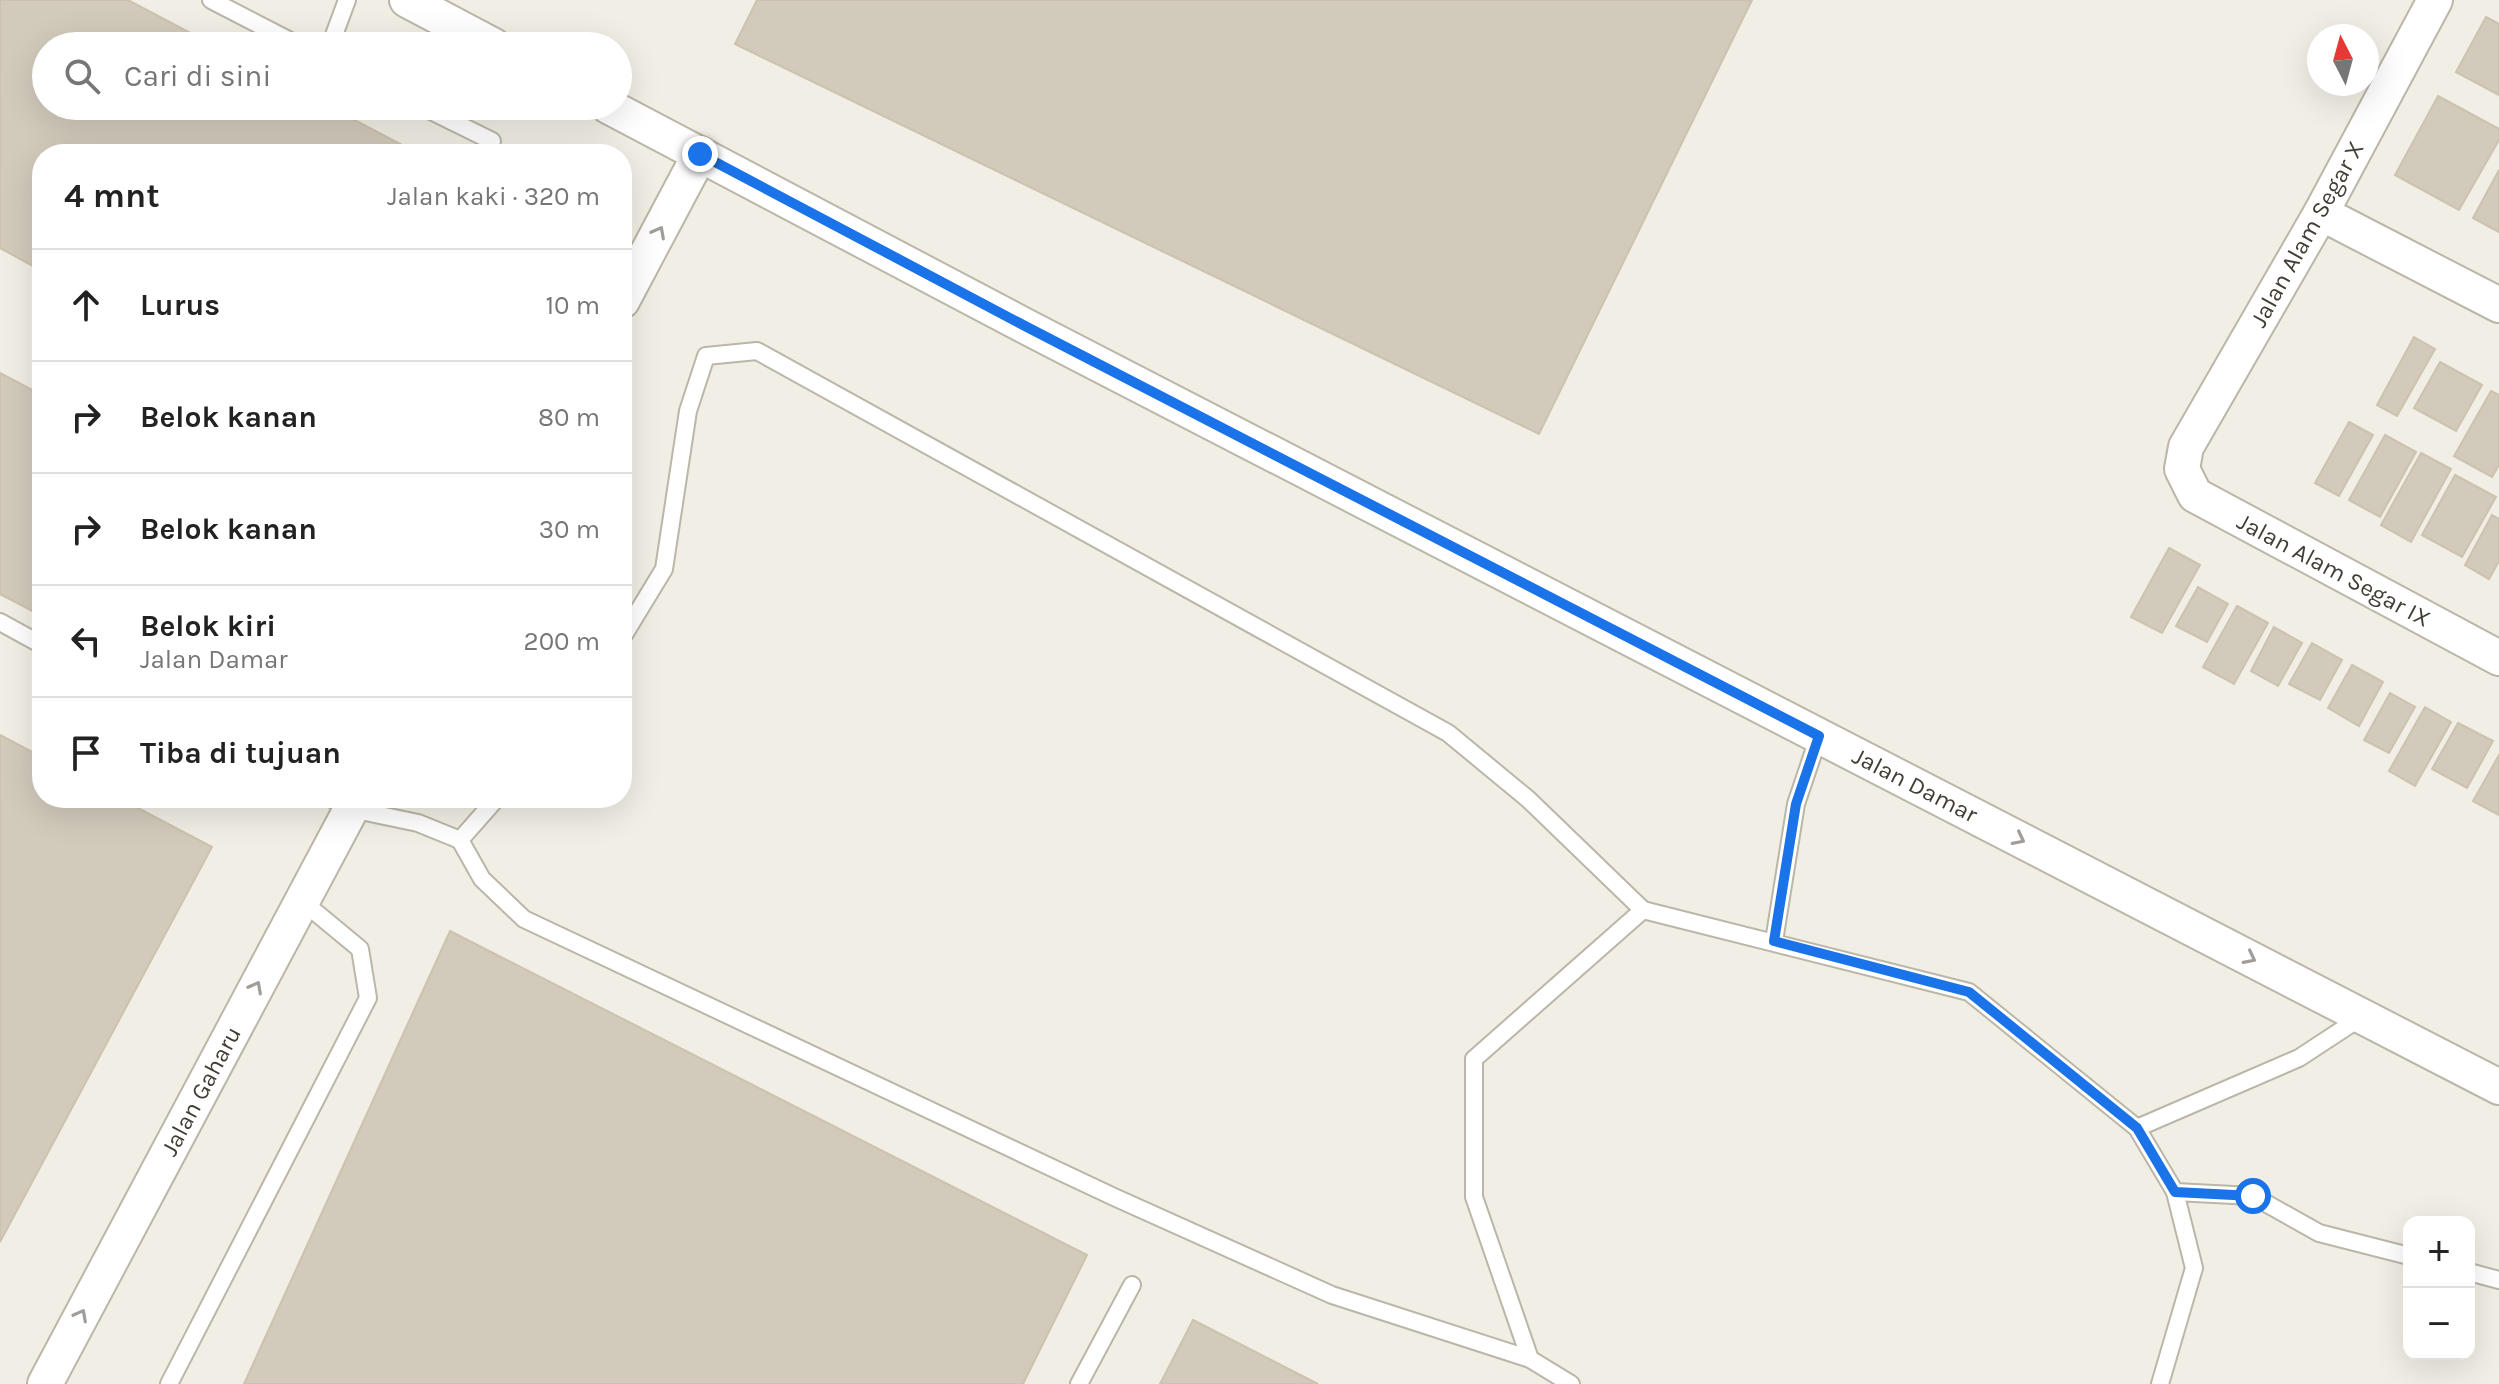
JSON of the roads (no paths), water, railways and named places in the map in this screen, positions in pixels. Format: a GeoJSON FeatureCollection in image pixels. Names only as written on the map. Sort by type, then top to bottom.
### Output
{"type":"FeatureCollection","features":[{"type":"Feature","properties":{"kind":"street"},"geometry":{"type":"LineString","coordinates":[[407,0],[468,32]]}},
{"type":"Feature","properties":{"kind":"street","name":"Jalan Alam Segar X"},"geometry":{"type":"LineString","coordinates":[[2182,469],[2186,447],[2321,213],[2435,0]]}},
{"type":"Feature","properties":{"kind":"street","name":"Jalan Damar"},"geometry":{"type":"LineString","coordinates":[[632,119],[1054,341],[2499,1087]]}},
{"type":"Feature","properties":{"kind":"street"},"geometry":{"type":"LineString","coordinates":[[632,282],[700,154]]}},
{"type":"Feature","properties":{"kind":"street"},"geometry":{"type":"LineString","coordinates":[[2321,213],[2499,305]]}},
{"type":"Feature","properties":{"kind":"street","name":"Jalan Alam Segar IX"},"geometry":{"type":"LineString","coordinates":[[2182,469],[2195,495],[2499,658]]}},
{"type":"Feature","properties":{"kind":"street","name":"Jalan Gaharu"},"geometry":{"type":"LineString","coordinates":[[45,1384],[302,901],[343,808]]}},
{"type":"Feature","properties":{"kind":"lane"},"geometry":{"type":"LineString","coordinates":[[211,0],[273,32]]}},
{"type":"Feature","properties":{"kind":"lane"},"geometry":{"type":"LineString","coordinates":[[335,32],[347,0]]}},
{"type":"Feature","properties":{"kind":"lane"},"geometry":{"type":"LineString","coordinates":[[449,120],[492,141]]}},
{"type":"Feature","properties":{"kind":"lane"},"geometry":{"type":"LineString","coordinates":[[632,622],[664,569],[688,411],[706,356],[757,351],[1448,733],[1528,799],[1643,910],[1969,992],[2137,1128],[2175,1192],[2194,1268],[2160,1384]]}},
{"type":"Feature","properties":{"kind":"lane"},"geometry":{"type":"LineString","coordinates":[[0,622],[32,640]]}},
{"type":"Feature","properties":{"kind":"lane"},"geometry":{"type":"LineString","coordinates":[[1774,941],[1796,804],[1819,736]]}},
{"type":"Feature","properties":{"kind":"lane"},"geometry":{"type":"LineString","coordinates":[[367,808],[418,823],[460,840],[482,879],[524,919],[1114,1197],[1332,1295],[1530,1359],[1571,1384]]}},
{"type":"Feature","properties":{"kind":"lane"},"geometry":{"type":"LineString","coordinates":[[460,840],[488,808]]}},
{"type":"Feature","properties":{"kind":"lane"},"geometry":{"type":"LineString","coordinates":[[169,1384],[368,998],[360,949],[302,901]]}},
{"type":"Feature","properties":{"kind":"lane"},"geometry":{"type":"LineString","coordinates":[[1530,1359],[1474,1197],[1474,1059],[1643,910]]}},
{"type":"Feature","properties":{"kind":"lane"},"geometry":{"type":"LineString","coordinates":[[2137,1128],[2299,1058],[2363,1016]]}},
{"type":"Feature","properties":{"kind":"lane"},"geometry":{"type":"LineString","coordinates":[[2175,1192],[2253,1196],[2319,1233],[2403,1254]]}},
{"type":"Feature","properties":{"kind":"lane"},"geometry":{"type":"LineString","coordinates":[[2475,1274],[2499,1280]]}},
{"type":"Feature","properties":{"kind":"lane"},"geometry":{"type":"LineString","coordinates":[[1079,1384],[1132,1285]]}}]}
